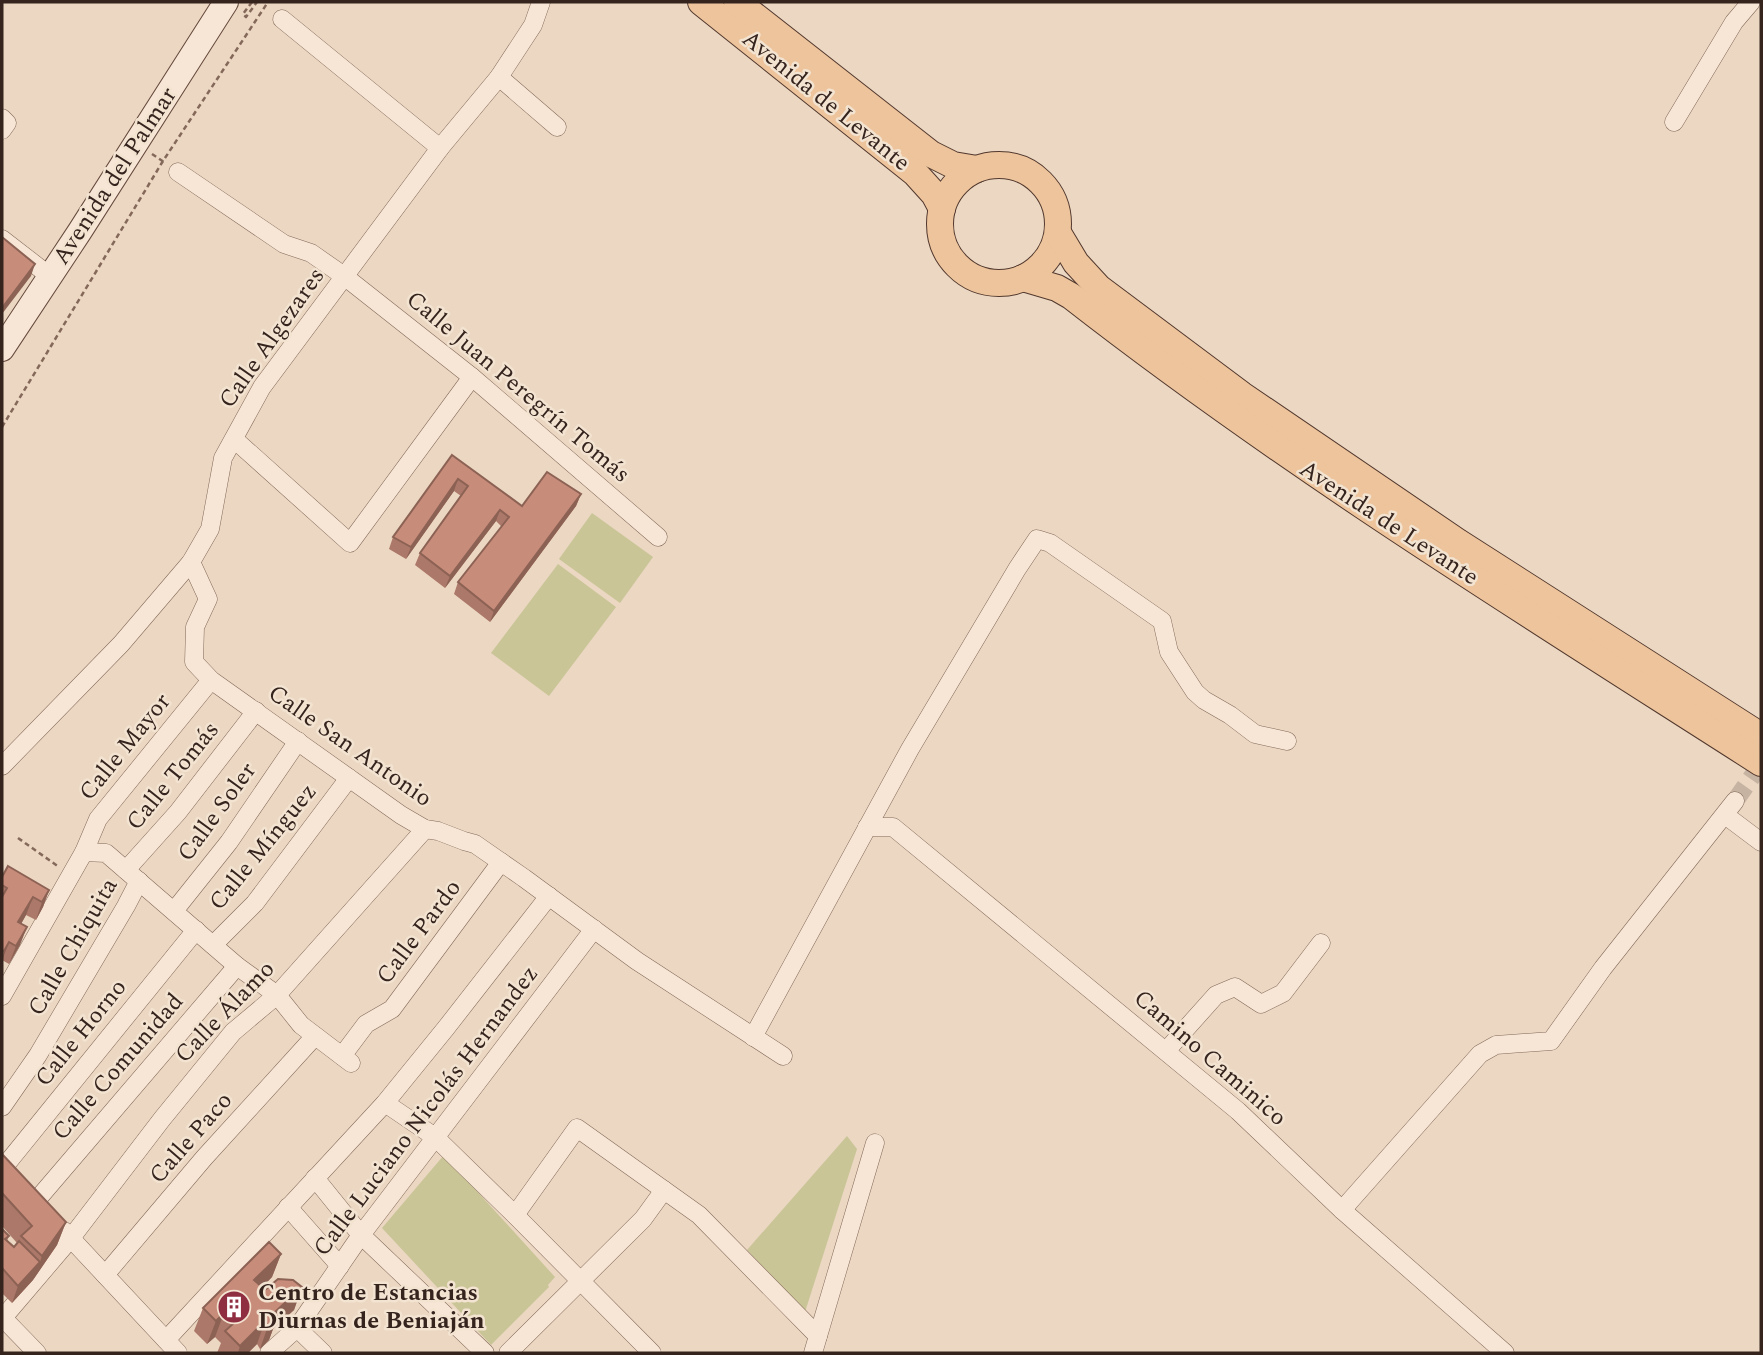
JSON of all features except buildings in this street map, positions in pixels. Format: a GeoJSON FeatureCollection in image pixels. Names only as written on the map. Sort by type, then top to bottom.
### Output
{"type":"FeatureCollection","features":[{"type":"Feature","properties":{"kind":"main road","name":"Avenida del Palmar"},"geometry":{"type":"LineString","coordinates":[[2,349],[51,277],[226,2]]}},
{"type":"Feature","properties":{"kind":"main road","name":"Avenida de Levante"},"geometry":{"type":"LineString","coordinates":[[701,2],[915,173],[934,194],[942,209]]}},
{"type":"Feature","properties":{"kind":"main road","name":"Avenida de Levante"},"geometry":{"type":"LineString","coordinates":[[737,2],[931,154],[953,165],[977,169]]}},
{"type":"Feature","properties":{"kind":"main road"},"geometry":{"type":"LineString","coordinates":[[997,165],[1017,168],[1036,177],[1055,202],[1058,233],[1050,255],[1034,272],[1023,278],[1012,282],[990,283],[970,276],[953,261],[943,242],[940,220],[951,189],[967,174],[977,169],[997,165]]}},
{"type":"Feature","properties":{"kind":"main road","name":"Avenida de Levante"},"geometry":{"type":"LineString","coordinates":[[1058,233],[1076,263],[1099,288],[1242,395],[1458,542],[1761,736]]}},
{"type":"Feature","properties":{"kind":"main road","name":"Avenida de Levante"},"geometry":{"type":"LineString","coordinates":[[1023,278],[1041,282],[1071,296],[1297,462],[1761,763]]}},
{"type":"Feature","properties":{"kind":"street","name":"Calle Algezares"},"geometry":{"type":"LineString","coordinates":[[2,765],[121,645],[191,562],[211,529],[223,458],[262,387],[440,148],[499,76],[533,25],[541,2]]}},
{"type":"Feature","properties":{"kind":"street"},"geometry":{"type":"LineString","coordinates":[[1674,122],[1734,22],[1751,2]]}},
{"type":"Feature","properties":{"kind":"street"},"geometry":{"type":"LineString","coordinates":[[282,19],[440,148]]}},
{"type":"Feature","properties":{"kind":"street"},"geometry":{"type":"LineString","coordinates":[[499,76],[556,127]]}},
{"type":"Feature","properties":{"kind":"street","name":"Calle Juan Peregrín Tomás"},"geometry":{"type":"LineString","coordinates":[[178,172],[284,244],[311,253],[344,276],[472,377],[658,537]]}},
{"type":"Feature","properties":{"kind":"street"},"geometry":{"type":"LineString","coordinates":[[2,239],[51,277]]}},
{"type":"Feature","properties":{"kind":"street"},"geometry":{"type":"LineString","coordinates":[[234,439],[350,543],[472,377]]}},
{"type":"Feature","properties":{"kind":"street"},"geometry":{"type":"LineString","coordinates":[[753,1037],[910,748],[1037,539],[1050,543],[1162,621],[1169,652],[1195,692],[1204,700],[1255,734],[1287,741]]}},
{"type":"Feature","properties":{"kind":"street","name":"Calle San Antonio"},"geometry":{"type":"LineString","coordinates":[[191,562],[208,599],[195,627],[194,662],[211,680],[401,815],[425,828],[475,844],[637,961],[783,1056]]}},
{"type":"Feature","properties":{"kind":"street","name":"Calle Mayor"},"geometry":{"type":"LineString","coordinates":[[2,996],[84,852],[98,818],[211,680]]}},
{"type":"Feature","properties":{"kind":"street","name":"Calle Tomás"},"geometry":{"type":"LineString","coordinates":[[133,876],[178,812],[256,711]]}},
{"type":"Feature","properties":{"kind":"street","name":"Calle Soler"},"geometry":{"type":"LineString","coordinates":[[174,911],[229,842],[298,741]]}},
{"type":"Feature","properties":{"kind":"street","name":"Calle Mínguez"},"geometry":{"type":"LineString","coordinates":[[213,945],[255,904],[349,778]]}},
{"type":"Feature","properties":{"kind":"street"},"geometry":{"type":"LineString","coordinates":[[1342,1210],[1480,1054],[1496,1045],[1551,1041],[1603,968],[1730,808],[1761,842]]}},
{"type":"Feature","properties":{"kind":"street","name":"Camino Caminico"},"geometry":{"type":"LineString","coordinates":[[867,827],[893,827],[1166,1051],[1238,1111],[1342,1210],[1505,1353]]}},
{"type":"Feature","properties":{"kind":"street","name":"Calle Álamo"},"geometry":{"type":"LineString","coordinates":[[2,1319],[71,1238],[233,1032],[277,995],[425,828]]}},
{"type":"Feature","properties":{"kind":"street"},"geometry":{"type":"LineString","coordinates":[[84,852],[106,853],[237,966],[277,995],[301,1025],[315,1036]]}},
{"type":"Feature","properties":{"kind":"street","name":"Calle Pardo"},"geometry":{"type":"LineString","coordinates":[[315,1036],[347,1060],[366,1024],[393,1009],[501,862]]}},
{"type":"Feature","properties":{"kind":"street","name":"Calle Chiquita"},"geometry":{"type":"LineString","coordinates":[[2,1107],[38,1055],[120,918],[133,876]]}},
{"type":"Feature","properties":{"kind":"street"},"geometry":{"type":"LineString","coordinates":[[166,1340],[385,1103],[549,896]]}},
{"type":"Feature","properties":{"kind":"street","name":"Calle Luciano Nicolás Hernandez"},"geometry":{"type":"LineString","coordinates":[[269,1353],[297,1328],[361,1235],[594,929]]}},
{"type":"Feature","properties":{"kind":"street","name":"Calle Horno"},"geometry":{"type":"LineString","coordinates":[[6,1169],[196,930]]}},
{"type":"Feature","properties":{"kind":"street"},"geometry":{"type":"LineString","coordinates":[[1166,1051],[1216,995],[1235,987],[1261,1004],[1283,993],[1321,943]]}},
{"type":"Feature","properties":{"kind":"street","name":"Calle Comunidad"},"geometry":{"type":"LineString","coordinates":[[71,1238],[40,1206],[237,966]]}},
{"type":"Feature","properties":{"kind":"street","name":"Calle Paco"},"geometry":{"type":"LineString","coordinates":[[105,1275],[204,1158],[315,1036]]}},
{"type":"Feature","properties":{"kind":"street"},"geometry":{"type":"LineString","coordinates":[[385,1103],[435,1137],[652,1353]]}},
{"type":"Feature","properties":{"kind":"street"},"geometry":{"type":"LineString","coordinates":[[515,1215],[577,1128],[699,1215],[815,1345]]}},
{"type":"Feature","properties":{"kind":"street"},"geometry":{"type":"LineString","coordinates":[[815,1345],[875,1143]]}},
{"type":"Feature","properties":{"kind":"street"},"geometry":{"type":"LineString","coordinates":[[314,1178],[361,1235],[485,1353]]}},
{"type":"Feature","properties":{"kind":"street"},"geometry":{"type":"LineString","coordinates":[[508,1353],[643,1219],[664,1190]]}},
{"type":"Feature","properties":{"kind":"street"},"geometry":{"type":"LineString","coordinates":[[288,1207],[340,1266]]}},
{"type":"Feature","properties":{"kind":"street"},"geometry":{"type":"LineString","coordinates":[[71,1238],[178,1353]]}},
{"type":"Feature","properties":{"kind":"street"},"geometry":{"type":"LineString","coordinates":[[2,1319],[37,1353]]}},
{"type":"Feature","properties":{"kind":"street"},"geometry":{"type":"LineString","coordinates":[[297,1328],[323,1353]]}},
{"type":"Feature","properties":{"kind":"path"},"geometry":{"type":"LineString","coordinates":[[2,427],[163,161],[266,3],[257,2]]}},
{"type":"Feature","properties":{"kind":"path"},"geometry":{"type":"LineString","coordinates":[[136,144],[178,172]]}},
{"type":"Feature","properties":{"kind":"path"},"geometry":{"type":"LineString","coordinates":[[19,838],[70,875]]}},
{"type":"Feature","properties":{"kind":"shaded area"},"geometry":{"type":"Polygon","coordinates":[[[592,513],[653,557],[620,603],[559,559],[592,513]]]}},
{"type":"Feature","properties":{"kind":"shaded area"},"geometry":{"type":"Polygon","coordinates":[[[558,564],[616,607],[549,696],[491,653],[558,564]]]}},
{"type":"Feature","properties":{"kind":"shaded area"},"geometry":{"type":"Polygon","coordinates":[[[847,1136],[857,1149],[805,1312],[747,1250],[847,1136]]]}},
{"type":"Feature","properties":{"kind":"shaded area"},"geometry":{"type":"Polygon","coordinates":[[[444,1155],[555,1277],[549,1287],[491,1345],[382,1228],[444,1155]]]}},
{"type":"Feature","properties":{"kind":"tunnel"},"geometry":{"type":"LineString","coordinates":[[1735,801],[1761,764]]}},
{"type":"Feature","properties":{"kind":"place","name":"Centro de Estancias Diurnas de Beniaján"},"geometry":{"type":"Point","coordinates":[234,1307]}}]}
